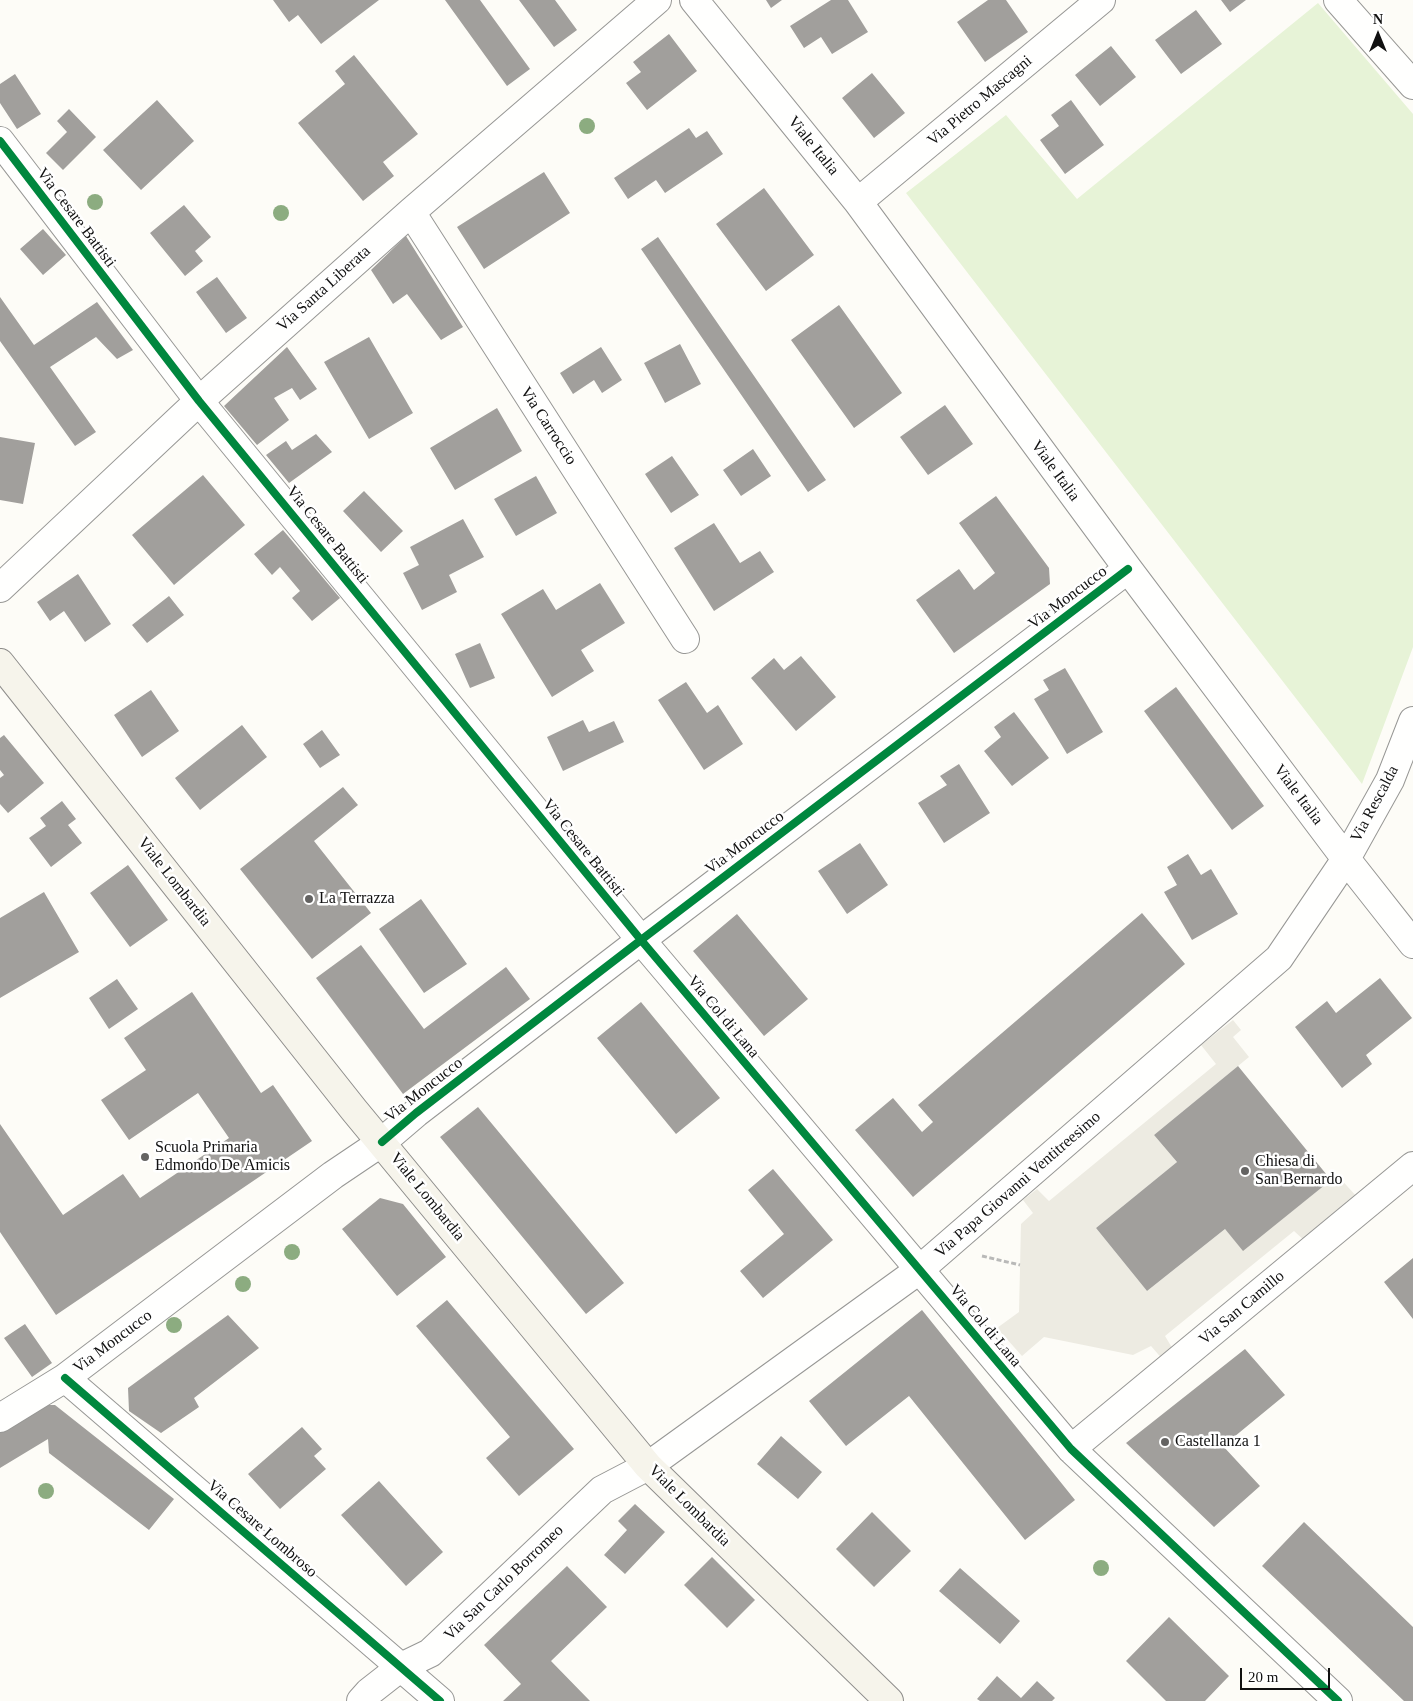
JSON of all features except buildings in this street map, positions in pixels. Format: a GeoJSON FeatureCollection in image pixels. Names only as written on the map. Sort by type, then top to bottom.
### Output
{"type":"FeatureCollection","features":[{"type":"Feature","properties":{"kind":"street","name":"Via Santa Liberata"},"geometry":{"type":"LineString","coordinates":[[0,588],[199,401],[411,212],[657,0]]}},
{"type":"Feature","properties":{"kind":"street","name":"Viale Italia"},"geometry":{"type":"LineString","coordinates":[[694,0],[858,202],[1128,570],[1346,859],[1413,944]]}},
{"type":"Feature","properties":{"kind":"street","name":"Via Pietro Mascagni"},"geometry":{"type":"LineString","coordinates":[[858,202],[1101,0]]}},
{"type":"Feature","properties":{"kind":"street"},"geometry":{"type":"LineString","coordinates":[[1338,0],[1413,85]]}},
{"type":"Feature","properties":{"kind":"street","name":"Via Cesare Battisti"},"geometry":{"type":"LineString","coordinates":[[0,141],[199,401],[641,940]]}},
{"type":"Feature","properties":{"kind":"street","name":"Via Carroccio"},"geometry":{"type":"LineString","coordinates":[[411,212],[685,639]]}},
{"type":"Feature","properties":{"kind":"street","name":"Via Moncucco"},"geometry":{"type":"LineString","coordinates":[[0,1418],[65,1378],[333,1175],[382,1142],[416,1113],[641,940],[1128,570]]}},
{"type":"Feature","properties":{"kind":"street","name":"Viale Lombardia"},"geometry":{"type":"LineString","coordinates":[[0,663],[348,1102],[648,1466],[889,1701]]}},
{"type":"Feature","properties":{"kind":"street","name":"Via Rescalda"},"geometry":{"type":"LineString","coordinates":[[1346,859],[1390,780],[1413,721]]}},
{"type":"Feature","properties":{"kind":"street","name":"Via Papa Giovanni Ventitreesimo"},"geometry":{"type":"LineString","coordinates":[[648,1466],[919,1270],[1279,958],[1346,859]]}},
{"type":"Feature","properties":{"kind":"street","name":"Via Col di Lana"},"geometry":{"type":"LineString","coordinates":[[641,940],[1071,1449],[1338,1701]]}},
{"type":"Feature","properties":{"kind":"street","name":"Via San Camillo"},"geometry":{"type":"LineString","coordinates":[[1071,1449],[1413,1166]]}},
{"type":"Feature","properties":{"kind":"street","name":"Via Cesare Lombroso"},"geometry":{"type":"LineString","coordinates":[[65,1378],[440,1701]]}},
{"type":"Feature","properties":{"kind":"street","name":"Via San Carlo Borromeo"},"geometry":{"type":"LineString","coordinates":[[361,1701],[369,1692],[401,1667],[430,1653],[602,1490],[648,1466]]}},
{"type":"Feature","properties":{"kind":"path"},"geometry":{"type":"LineString","coordinates":[[973,1255],[1020,1265]]}},
{"type":"Feature","properties":{"kind":"green space"},"geometry":{"type":"Polygon","coordinates":[[[1318,3],[1413,114],[1413,647],[1362,784],[906,193],[1006,115],[1077,199],[1318,3]]]}},
{"type":"Feature","properties":{"kind":"shaded area"},"geometry":{"type":"Polygon","coordinates":[[[1233,1020],[1241,1030],[1233,1037],[1249,1057],[1154,1135],[1177,1162],[1096,1228],[1147,1291],[1225,1229],[1243,1250],[1337,1175],[1358,1198],[1306,1242],[1294,1231],[1165,1336],[1174,1351],[1164,1361],[1151,1346],[1133,1355],[1044,1337],[1022,1356],[997,1328],[1019,1312],[1021,1224],[1033,1213],[1023,1200],[1037,1189],[1049,1201],[1216,1064],[1201,1045],[1233,1020]]]}},
{"type":"Feature","properties":{"kind":"cycle path"},"geometry":{"type":"LineString","coordinates":[[0,141],[199,401],[641,940],[1071,1449],[1338,1701]]}},
{"type":"Feature","properties":{"kind":"cycle path"},"geometry":{"type":"LineString","coordinates":[[382,1142],[416,1113],[641,940],[1128,569]]}},
{"type":"Feature","properties":{"kind":"cycle path"},"geometry":{"type":"LineString","coordinates":[[65,1378],[440,1701]]}},
{"type":"Feature","properties":{"kind":"place","name":"La Terrazza"},"geometry":{"type":"Point","coordinates":[309,899]}},
{"type":"Feature","properties":{"kind":"place","name":"Scuola Primaria Edmondo De Amicis"},"geometry":{"type":"Point","coordinates":[145,1157]}},
{"type":"Feature","properties":{"kind":"place","name":"Chiesa di San Bernardo"},"geometry":{"type":"Point","coordinates":[1245,1171]}},
{"type":"Feature","properties":{"kind":"place","name":"Castellanza 1"},"geometry":{"type":"Point","coordinates":[1165,1442]}}]}
